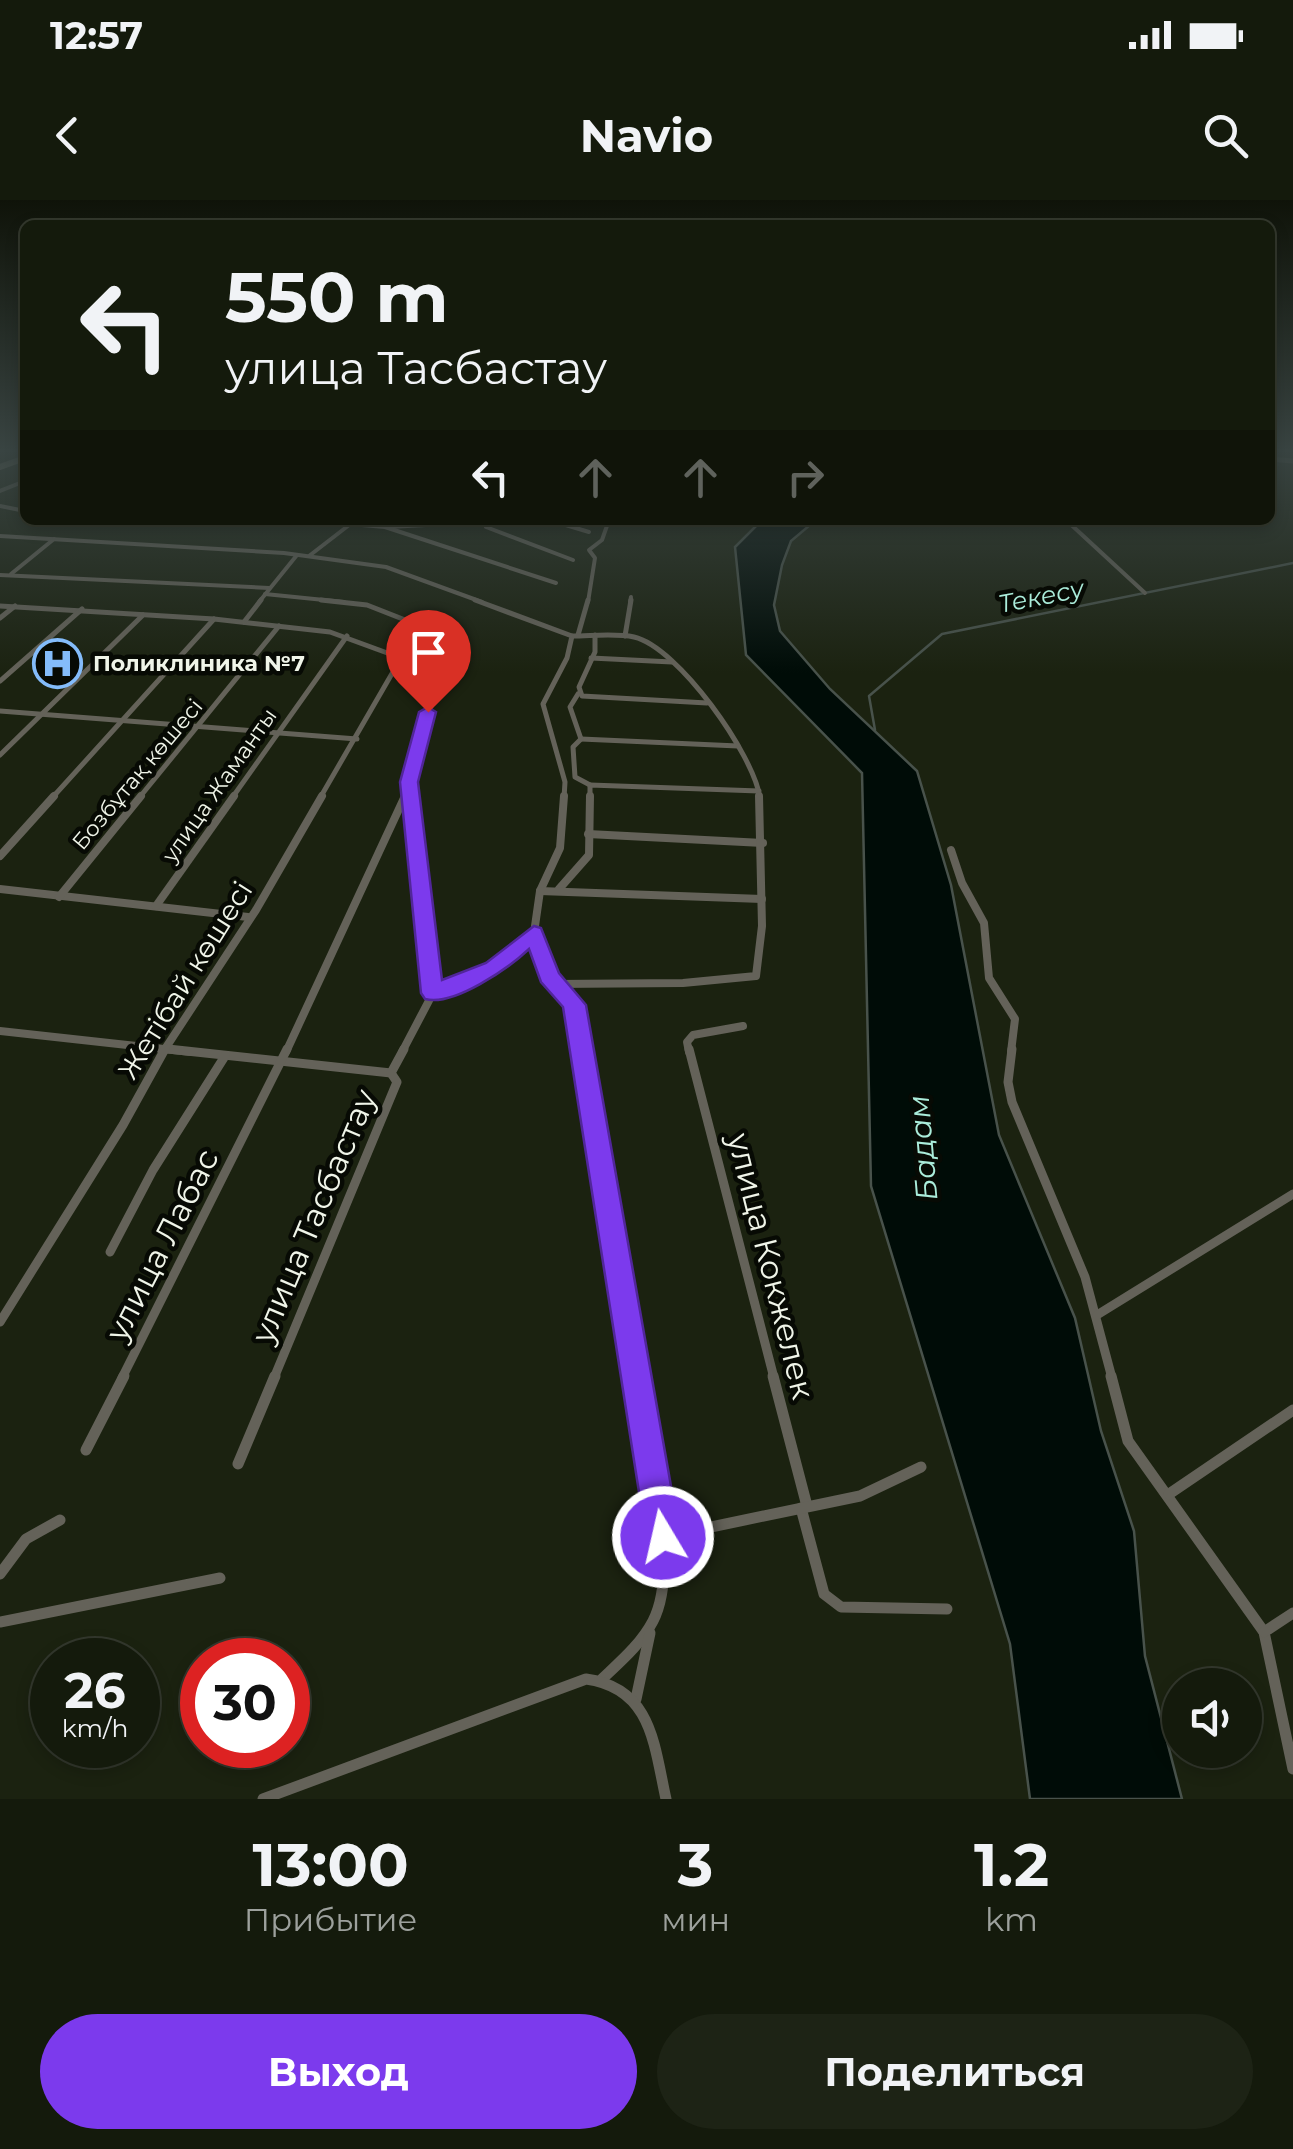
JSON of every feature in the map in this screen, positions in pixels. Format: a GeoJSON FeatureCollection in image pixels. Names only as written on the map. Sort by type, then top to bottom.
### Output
{"type":"FeatureCollection","features":[{"type":"Feature","properties":{"kind":"street"},"geometry":{"type":"LineString","coordinates":[[309,556],[349,525]]}},
{"type":"Feature","properties":{"kind":"street"},"geometry":{"type":"LineString","coordinates":[[372,525],[556,583]]}},
{"type":"Feature","properties":{"kind":"street"},"geometry":{"type":"LineString","coordinates":[[385,527],[392,525]]}},
{"type":"Feature","properties":{"kind":"street"},"geometry":{"type":"LineString","coordinates":[[482,525],[573,560]]}},
{"type":"Feature","properties":{"kind":"street"},"geometry":{"type":"LineString","coordinates":[[566,525],[589,532]]}},
{"type":"Feature","properties":{"kind":"street"},"geometry":{"type":"LineString","coordinates":[[607,525],[602,540],[588,550],[595,558],[585,622],[572,635],[567,658],[544,704],[564,782],[560,848],[540,891],[534,933],[554,984],[580,1018],[668,1572],[636,1700]]}},
{"type":"Feature","properties":{"kind":"street"},"geometry":{"type":"LineString","coordinates":[[1071,525],[1102,556],[1134,578],[1145,593]]}},
{"type":"Feature","properties":{"kind":"street"},"geometry":{"type":"LineString","coordinates":[[0,536],[297,554],[386,566],[572,635],[644,640],[673,662],[738,746],[759,791],[762,900],[756,976],[682,983],[554,984]]}},
{"type":"Feature","properties":{"kind":"street"},"geometry":{"type":"LineString","coordinates":[[11,574],[54,539]]}},
{"type":"Feature","properties":{"kind":"street"},"geometry":{"type":"LineString","coordinates":[[244,622],[297,554]]}},
{"type":"Feature","properties":{"kind":"street"},"geometry":{"type":"LineString","coordinates":[[0,575],[267,592],[367,605],[451,638],[416,746],[410,787],[433,993],[494,968],[534,933]]}},
{"type":"Feature","properties":{"kind":"street"},"geometry":{"type":"LineString","coordinates":[[625,636],[631,597]]}},
{"type":"Feature","properties":{"kind":"street"},"geometry":{"type":"LineString","coordinates":[[0,606],[214,619],[347,636]]}},
{"type":"Feature","properties":{"kind":"street"},"geometry":{"type":"LineString","coordinates":[[0,618],[15,606]]}},
{"type":"Feature","properties":{"kind":"street"},"geometry":{"type":"LineString","coordinates":[[0,681],[82,610]]}},
{"type":"Feature","properties":{"kind":"street"},"geometry":{"type":"LineString","coordinates":[[0,755],[144,614]]}},
{"type":"Feature","properties":{"kind":"street"},"geometry":{"type":"LineString","coordinates":[[0,856],[214,619]]}},
{"type":"Feature","properties":{"kind":"street","name":"Бозбұтақ көшесі"},"geometry":{"type":"LineString","coordinates":[[59,897],[279,626]]}},
{"type":"Feature","properties":{"kind":"street"},"geometry":{"type":"LineString","coordinates":[[581,738],[570,708],[592,658],[595,635]]}},
{"type":"Feature","properties":{"kind":"street","name":"Жетібай көшесі"},"geometry":{"type":"LineString","coordinates":[[0,1322],[356,739],[401,658],[347,636]]}},
{"type":"Feature","properties":{"kind":"street","name":"улица Жаманты"},"geometry":{"type":"LineString","coordinates":[[156,906],[347,636]]}},
{"type":"Feature","properties":{"kind":"street"},"geometry":{"type":"LineString","coordinates":[[592,658],[673,662]]}},
{"type":"Feature","properties":{"kind":"street"},"geometry":{"type":"LineString","coordinates":[[578,694],[588,699],[708,703]]}},
{"type":"Feature","properties":{"kind":"street"},"geometry":{"type":"LineString","coordinates":[[0,711],[356,739]]}},
{"type":"Feature","properties":{"kind":"street"},"geometry":{"type":"LineString","coordinates":[[581,738],[738,746]]}},
{"type":"Feature","properties":{"kind":"street"},"geometry":{"type":"LineString","coordinates":[[581,738],[573,747],[575,777],[593,784],[759,791]]}},
{"type":"Feature","properties":{"kind":"street"},"geometry":{"type":"LineString","coordinates":[[559,890],[587,860],[593,784]]}},
{"type":"Feature","properties":{"kind":"street","name":"улица Лабас"},"geometry":{"type":"LineString","coordinates":[[86,1450],[279,1062],[410,787]]}},
{"type":"Feature","properties":{"kind":"street"},"geometry":{"type":"LineString","coordinates":[[588,834],[762,843]]}},
{"type":"Feature","properties":{"kind":"street"},"geometry":{"type":"LineString","coordinates":[[951,850],[962,883],[984,923],[989,978],[1015,1019],[1008,1082],[1012,1102],[1085,1276],[1128,1441],[1264,1632],[1293,1769]]}},
{"type":"Feature","properties":{"kind":"street"},"geometry":{"type":"LineString","coordinates":[[0,889],[248,917]]}},
{"type":"Feature","properties":{"kind":"street"},"geometry":{"type":"LineString","coordinates":[[540,891],[762,900]]}},
{"type":"Feature","properties":{"kind":"street","name":"улица Тасбастау"},"geometry":{"type":"LineString","coordinates":[[238,1464],[397,1082],[391,1073],[433,993]]}},
{"type":"Feature","properties":{"kind":"street","name":"улица Кокжелек"},"geometry":{"type":"LineString","coordinates":[[743,1026],[688,1038],[824,1594],[841,1607],[947,1610]]}},
{"type":"Feature","properties":{"kind":"street"},"geometry":{"type":"LineString","coordinates":[[0,1032],[391,1073]]}},
{"type":"Feature","properties":{"kind":"street"},"geometry":{"type":"LineString","coordinates":[[110,1252],[153,1170],[224,1056]]}},
{"type":"Feature","properties":{"kind":"street"},"geometry":{"type":"LineString","coordinates":[[1097,1315],[1293,1194]]}},
{"type":"Feature","properties":{"kind":"street"},"geometry":{"type":"LineString","coordinates":[[1169,1494],[1293,1410]]}},
{"type":"Feature","properties":{"kind":"street"},"geometry":{"type":"LineString","coordinates":[[663,1537],[860,1496],[921,1467]]}},
{"type":"Feature","properties":{"kind":"street"},"geometry":{"type":"LineString","coordinates":[[0,1574],[26,1539],[60,1520]]}},
{"type":"Feature","properties":{"kind":"street"},"geometry":{"type":"LineString","coordinates":[[0,1622],[220,1578]]}},
{"type":"Feature","properties":{"kind":"street"},"geometry":{"type":"LineString","coordinates":[[1264,1632],[1293,1613]]}},
{"type":"Feature","properties":{"kind":"street"},"geometry":{"type":"LineString","coordinates":[[602,1679],[650,1633]]}},
{"type":"Feature","properties":{"kind":"street"},"geometry":{"type":"LineString","coordinates":[[263,1799],[586,1679],[602,1679],[620,1686],[636,1700],[648,1724],[666,1799]]}},
{"type":"Feature","properties":{"kind":"water","name":"Бадам"},"geometry":{"type":"Polygon","coordinates":[[[757,525],[810,525],[791,541],[782,565],[774,605],[780,631],[830,689],[917,771],[951,885],[999,1135],[1075,1318],[1101,1431],[1134,1531],[1145,1656],[1162,1722],[1162,1768],[1174,1768],[1182,1799],[1030,1799],[1010,1644],[871,1186],[862,773],[746,655],[735,547],[757,525]]]}},
{"type":"Feature","properties":{"kind":"waterway","name":"Текесу"},"geometry":{"type":"LineString","coordinates":[[875,730],[869,696],[942,634],[1293,563]]}},
{"type":"Feature","properties":{"kind":"place","name":"Поликлиника №7"},"geometry":{"type":"Point","coordinates":[58,663]}},
{"type":"Feature","properties":{"kind":"route"},"geometry":{"type":"LineString","coordinates":[[428,712],[409,782],[433,993],[468,982],[494,968],[534,933],[549,976],[566,993],[580,1018],[663,1537]]}}]}
